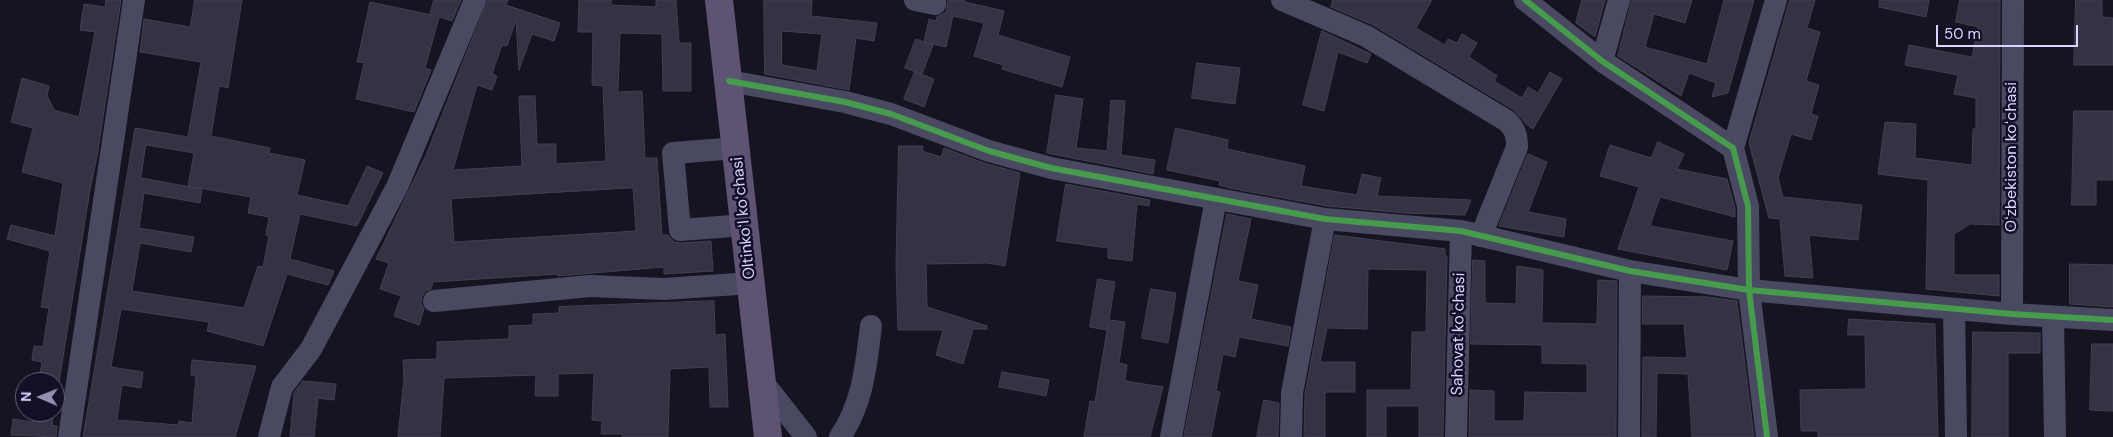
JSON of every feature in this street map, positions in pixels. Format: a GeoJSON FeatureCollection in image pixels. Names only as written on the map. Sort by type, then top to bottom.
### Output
{"type":"FeatureCollection","features":[{"type":"Feature","properties":{"kind":"main road","name":"Oltinkoʻl koʻchasi"},"geometry":{"type":"LineString","coordinates":[[719,0],[768,437]]}},
{"type":"Feature","properties":{"kind":"street"},"geometry":{"type":"LineString","coordinates":[[69,437],[134,0]]}},
{"type":"Feature","properties":{"kind":"street"},"geometry":{"type":"LineString","coordinates":[[270,437],[282,386],[311,349],[397,188],[474,0]]}},
{"type":"Feature","properties":{"kind":"street"},"geometry":{"type":"LineString","coordinates":[[915,0],[935,4],[935,0]]}},
{"type":"Feature","properties":{"kind":"street"},"geometry":{"type":"LineString","coordinates":[[1282,0],[1366,36],[1507,121],[1513,128],[1517,137],[1517,147],[1471,233]]}},
{"type":"Feature","properties":{"kind":"street"},"geometry":{"type":"LineString","coordinates":[[1526,0],[1602,61],[1733,148]]}},
{"type":"Feature","properties":{"kind":"street"},"geometry":{"type":"LineString","coordinates":[[1602,61],[1619,0]]}},
{"type":"Feature","properties":{"kind":"street"},"geometry":{"type":"LineString","coordinates":[[1767,437],[1750,290],[1748,206],[1733,148],[1776,0]]}},
{"type":"Feature","properties":{"kind":"street","name":"Oʻzbekiston koʻchasi"},"geometry":{"type":"LineString","coordinates":[[2012,314],[2013,0]]}},
{"type":"Feature","properties":{"kind":"street"},"geometry":{"type":"LineString","coordinates":[[729,81],[854,104],[891,114],[989,152],[1051,168],[1325,219],[1471,233],[1630,271],[1750,290],[2012,314],[2113,320]]}},
{"type":"Feature","properties":{"kind":"street"},"geometry":{"type":"LineString","coordinates":[[737,148],[673,153],[680,230],[745,225]]}},
{"type":"Feature","properties":{"kind":"street"},"geometry":{"type":"LineString","coordinates":[[1171,437],[1216,199]]}},
{"type":"Feature","properties":{"kind":"street"},"geometry":{"type":"LineString","coordinates":[[1290,437],[1292,393],[1325,219]]}},
{"type":"Feature","properties":{"kind":"street","name":"Sahovat koʻchasi"},"geometry":{"type":"LineString","coordinates":[[1456,437],[1471,233]]}},
{"type":"Feature","properties":{"kind":"street"},"geometry":{"type":"LineString","coordinates":[[1629,437],[1630,271]]}},
{"type":"Feature","properties":{"kind":"street"},"geometry":{"type":"LineString","coordinates":[[434,301],[590,286],[664,289],[752,283]]}},
{"type":"Feature","properties":{"kind":"street"},"geometry":{"type":"LineString","coordinates":[[1954,309],[1956,437]]}},
{"type":"Feature","properties":{"kind":"street"},"geometry":{"type":"LineString","coordinates":[[2053,317],[2055,437]]}},
{"type":"Feature","properties":{"kind":"street"},"geometry":{"type":"LineString","coordinates":[[840,437],[848,426],[864,383],[871,326]]}},
{"type":"Feature","properties":{"kind":"street"},"geometry":{"type":"LineString","coordinates":[[762,381],[806,437]]}},
{"type":"Feature","properties":{"kind":"building"},"geometry":{"type":"Polygon","coordinates":[[[106,0],[121,0],[61,372],[40,372],[42,362],[32,360],[34,346],[43,347],[49,308],[41,307],[50,251],[7,239],[11,225],[55,236],[63,183],[22,172],[33,128],[11,122],[22,78],[49,86],[47,95],[54,110],[79,117],[95,32],[80,30],[84,4],[105,7],[106,0]]]}},
{"type":"Feature","properties":{"kind":"building"},"geometry":{"type":"Polygon","coordinates":[[[195,0],[242,0],[228,88],[219,86],[211,136],[270,148],[269,153],[305,160],[297,195],[348,206],[367,166],[383,173],[357,226],[300,214],[290,259],[334,271],[328,285],[287,274],[263,346],[207,331],[209,322],[121,309],[111,367],[143,372],[141,388],[122,385],[117,420],[178,425],[179,421],[192,423],[196,375],[191,375],[192,360],[256,366],[235,437],[83,437],[135,128],[188,137],[201,62],[140,52],[144,19],[190,27],[195,0]],[[146,145],[141,178],[202,189],[200,203],[144,193],[139,228],[194,237],[191,252],[140,243],[132,291],[244,308],[258,266],[263,267],[269,236],[266,235],[269,217],[248,213],[251,197],[188,186],[194,153],[146,145]]]}},
{"type":"Feature","properties":{"kind":"building"},"geometry":{"type":"Polygon","coordinates":[[[434,0],[461,0],[452,21],[439,17],[425,68],[431,70],[414,112],[356,99],[364,63],[357,62],[370,2],[430,15],[434,0]]]}},
{"type":"Feature","properties":{"kind":"building"},"geometry":{"type":"Polygon","coordinates":[[[488,0],[508,0],[506,5],[560,23],[554,41],[532,34],[519,70],[516,20],[507,46],[502,45],[492,74],[497,76],[492,90],[477,85],[453,170],[522,166],[519,96],[535,96],[537,144],[556,144],[556,164],[606,161],[603,86],[592,85],[593,32],[578,32],[579,0],[611,0],[611,5],[656,7],[656,0],[676,0],[679,43],[691,43],[691,91],[663,91],[662,34],[620,33],[618,92],[642,91],[645,158],[657,158],[662,235],[668,235],[674,242],[681,243],[711,241],[713,271],[664,274],[664,267],[558,276],[558,274],[433,282],[431,289],[422,296],[421,303],[424,309],[419,325],[394,316],[401,296],[380,289],[389,263],[376,259],[426,155],[488,0]],[[633,188],[451,199],[454,242],[636,231],[633,188]]]}},
{"type":"Feature","properties":{"kind":"building"},"geometry":{"type":"Polygon","coordinates":[[[764,0],[812,0],[811,16],[877,23],[874,41],[856,38],[849,90],[765,74],[764,0]],[[782,31],[782,65],[817,71],[822,34],[782,31]]]}},
{"type":"Feature","properties":{"kind":"building"},"geometry":{"type":"Polygon","coordinates":[[[948,0],[965,0],[965,2],[1004,11],[998,35],[1070,57],[1062,87],[1002,69],[1003,65],[974,56],[984,23],[953,16],[946,47],[924,42],[929,19],[936,21],[937,17],[946,12],[948,0]]]}},
{"type":"Feature","properties":{"kind":"building"},"geometry":{"type":"Polygon","coordinates":[[[1333,0],[1432,0],[1416,28],[1445,45],[1448,39],[1457,43],[1462,34],[1477,43],[1469,57],[1497,76],[1494,81],[1522,98],[1528,87],[1538,93],[1550,72],[1562,79],[1533,129],[1514,110],[1373,25],[1331,7],[1333,0]]]}},
{"type":"Feature","properties":{"kind":"building"},"geometry":{"type":"Polygon","coordinates":[[[1582,0],[1605,0],[1595,37],[1576,23],[1582,0]]]}},
{"type":"Feature","properties":{"kind":"building"},"geometry":{"type":"Polygon","coordinates":[[[1632,0],[1692,0],[1685,23],[1654,14],[1645,47],[1707,64],[1724,0],[1754,0],[1728,93],[1712,97],[1716,83],[1689,73],[1681,96],[1618,56],[1632,0]]]}},
{"type":"Feature","properties":{"kind":"building"},"geometry":{"type":"Polygon","coordinates":[[[1790,0],[1815,0],[1807,28],[1820,32],[1806,81],[1819,85],[1811,114],[1818,116],[1811,140],[1791,134],[1778,178],[1783,197],[1862,205],[1858,240],[1809,235],[1813,278],[1785,276],[1780,219],[1769,218],[1749,143],[1790,0]]]}},
{"type":"Feature","properties":{"kind":"building"},"geometry":{"type":"Polygon","coordinates":[[[1880,0],[1929,0],[1926,17],[1879,7],[1880,0]]]}},
{"type":"Feature","properties":{"kind":"building"},"geometry":{"type":"Polygon","coordinates":[[[1960,0],[2000,0],[1999,225],[1970,224],[1954,234],[1954,275],[1999,275],[1999,296],[1926,289],[1928,180],[1878,174],[1885,122],[1916,124],[1915,158],[1972,165],[1973,129],[1976,129],[1976,98],[1954,94],[1958,75],[1905,65],[1909,45],[1972,57],[1978,27],[1956,22],[1960,0]]]}},
{"type":"Feature","properties":{"kind":"building"},"geometry":{"type":"Polygon","coordinates":[[[2076,0],[2102,0],[2102,17],[2113,18],[2113,65],[2074,65],[2076,0]]]}},
{"type":"Feature","properties":{"kind":"building"},"geometry":{"type":"Polygon","coordinates":[[[1322,31],[1371,54],[1367,63],[1338,52],[1324,111],[1303,105],[1322,31]]]}},
{"type":"Feature","properties":{"kind":"building"},"geometry":{"type":"Polygon","coordinates":[[[916,39],[933,45],[922,74],[905,68],[916,39]]]}},
{"type":"Feature","properties":{"kind":"building"},"geometry":{"type":"Polygon","coordinates":[[[1197,63],[1240,68],[1235,104],[1192,98],[1197,63]]]}},
{"type":"Feature","properties":{"kind":"building"},"geometry":{"type":"Polygon","coordinates":[[[915,72],[934,79],[924,107],[904,99],[915,72]]]}},
{"type":"Feature","properties":{"kind":"building"},"geometry":{"type":"Polygon","coordinates":[[[1056,95],[1083,99],[1076,148],[1107,151],[1111,100],[1125,101],[1121,155],[1155,160],[1153,174],[1047,153],[1056,95]]]}},
{"type":"Feature","properties":{"kind":"building"},"geometry":{"type":"Polygon","coordinates":[[[2074,111],[2113,111],[2113,180],[2096,180],[2096,205],[2072,205],[2074,111]]]}},
{"type":"Feature","properties":{"kind":"building"},"geometry":{"type":"Polygon","coordinates":[[[1176,128],[1228,140],[1227,149],[1305,166],[1301,186],[1357,195],[1362,174],[1381,178],[1377,196],[1471,200],[1465,215],[1405,213],[1327,206],[1229,188],[1219,185],[1220,181],[1167,170],[1176,128]]]}},
{"type":"Feature","properties":{"kind":"building"},"geometry":{"type":"Polygon","coordinates":[[[1658,142],[1684,154],[1677,169],[1727,179],[1735,208],[1735,217],[1660,197],[1650,226],[1733,241],[1727,270],[1618,249],[1639,187],[1600,176],[1610,145],[1651,158],[1658,142]]]}},
{"type":"Feature","properties":{"kind":"building"},"geometry":{"type":"Polygon","coordinates":[[[899,146],[923,146],[922,151],[941,157],[944,148],[984,163],[1020,173],[1005,266],[987,263],[926,264],[927,307],[987,326],[987,329],[973,329],[963,364],[936,355],[943,330],[898,330],[896,265],[899,146]]]}},
{"type":"Feature","properties":{"kind":"building"},"geometry":{"type":"Polygon","coordinates":[[[1528,154],[1547,162],[1528,212],[1566,219],[1564,237],[1499,226],[1528,154]]]}},
{"type":"Feature","properties":{"kind":"building"},"geometry":{"type":"Polygon","coordinates":[[[1066,184],[1150,200],[1149,206],[1137,204],[1132,261],[1108,258],[1108,248],[1057,241],[1066,184]]]}},
{"type":"Feature","properties":{"kind":"building"},"geometry":{"type":"Polygon","coordinates":[[[1227,214],[1251,219],[1238,281],[1258,285],[1251,319],[1291,327],[1288,346],[1239,337],[1235,357],[1223,354],[1216,391],[1220,392],[1211,437],[1184,437],[1227,214]]]}},
{"type":"Feature","properties":{"kind":"building"},"geometry":{"type":"Polygon","coordinates":[[[1335,235],[1445,249],[1445,256],[1447,256],[1443,437],[1419,437],[1419,406],[1386,406],[1386,437],[1367,437],[1367,390],[1411,390],[1412,332],[1426,332],[1427,270],[1368,269],[1367,329],[1327,328],[1320,362],[1355,362],[1355,392],[1325,392],[1325,437],[1304,437],[1305,394],[1335,235]]]}},
{"type":"Feature","properties":{"kind":"building"},"geometry":{"type":"Polygon","coordinates":[[[1473,260],[1485,261],[1485,303],[1516,304],[1517,266],[1543,270],[1542,323],[1597,324],[1598,280],[1617,281],[1616,437],[1469,437],[1470,390],[1494,391],[1494,421],[1524,421],[1525,392],[1587,393],[1587,364],[1542,363],[1542,345],[1471,344],[1473,260]]]}},
{"type":"Feature","properties":{"kind":"building"},"geometry":{"type":"Polygon","coordinates":[[[2070,264],[2113,265],[2113,307],[2070,304],[2070,264]]]}},
{"type":"Feature","properties":{"kind":"building"},"geometry":{"type":"Polygon","coordinates":[[[1098,279],[1115,282],[1109,320],[1125,322],[1119,363],[1127,365],[1125,381],[1163,387],[1150,437],[1084,437],[1090,401],[1095,402],[1108,325],[1107,330],[1090,327],[1098,279]]]}},
{"type":"Feature","properties":{"kind":"building"},"geometry":{"type":"Polygon","coordinates":[[[1151,289],[1176,293],[1168,343],[1142,338],[1151,289]]]}},
{"type":"Feature","properties":{"kind":"building"},"geometry":{"type":"Polygon","coordinates":[[[1643,296],[1708,297],[1737,301],[1754,437],[1692,437],[1688,374],[1657,373],[1656,437],[1642,437],[1643,357],[1687,358],[1684,324],[1643,324],[1643,296]]]}},
{"type":"Feature","properties":{"kind":"building"},"geometry":{"type":"Polygon","coordinates":[[[714,301],[715,335],[725,334],[728,407],[710,407],[709,367],[670,369],[668,437],[622,437],[622,434],[601,434],[602,421],[592,420],[594,373],[558,374],[558,396],[535,396],[536,375],[444,378],[440,437],[398,437],[404,377],[403,360],[437,359],[437,342],[509,339],[509,326],[533,325],[533,314],[559,313],[559,307],[714,301]]]}},
{"type":"Feature","properties":{"kind":"building"},"geometry":{"type":"Polygon","coordinates":[[[1849,319],[1935,324],[1938,437],[1818,437],[1818,431],[1801,431],[1800,390],[1866,389],[1865,335],[1848,335],[1849,319]]]}},
{"type":"Feature","properties":{"kind":"building"},"geometry":{"type":"Polygon","coordinates":[[[1973,332],[2040,333],[2040,353],[2008,353],[2008,437],[1972,437],[1973,332]]]}},
{"type":"Feature","properties":{"kind":"building"},"geometry":{"type":"Polygon","coordinates":[[[2092,344],[2113,344],[2113,411],[2090,410],[2092,344]]]}},
{"type":"Feature","properties":{"kind":"building"},"geometry":{"type":"Polygon","coordinates":[[[1002,372],[1049,380],[1046,396],[999,387],[1002,372]]]}},
{"type":"Feature","properties":{"kind":"building"},"geometry":{"type":"Polygon","coordinates":[[[303,381],[336,384],[334,400],[318,398],[314,437],[290,437],[294,393],[303,381]]]}},
{"type":"Feature","properties":{"kind":"building"},"geometry":{"type":"Polygon","coordinates":[[[1264,400],[1279,403],[1278,437],[1257,437],[1264,400]]]}},
{"type":"Feature","properties":{"kind":"building"},"geometry":{"type":"Polygon","coordinates":[[[13,419],[15,422],[52,422],[52,425],[57,426],[56,437],[11,435],[13,419]]]}},
{"type":"Feature","properties":{"kind":"cycle path"},"geometry":{"type":"LineString","coordinates":[[1525,0],[1602,61],[1733,148],[1748,206],[1749,290],[1767,437]]}},
{"type":"Feature","properties":{"kind":"cycle path"},"geometry":{"type":"LineString","coordinates":[[729,81],[845,102],[891,114],[989,151],[1051,168],[1325,219],[1461,231],[1630,271],[1749,290],[2012,314],[2113,320]]}}]}
